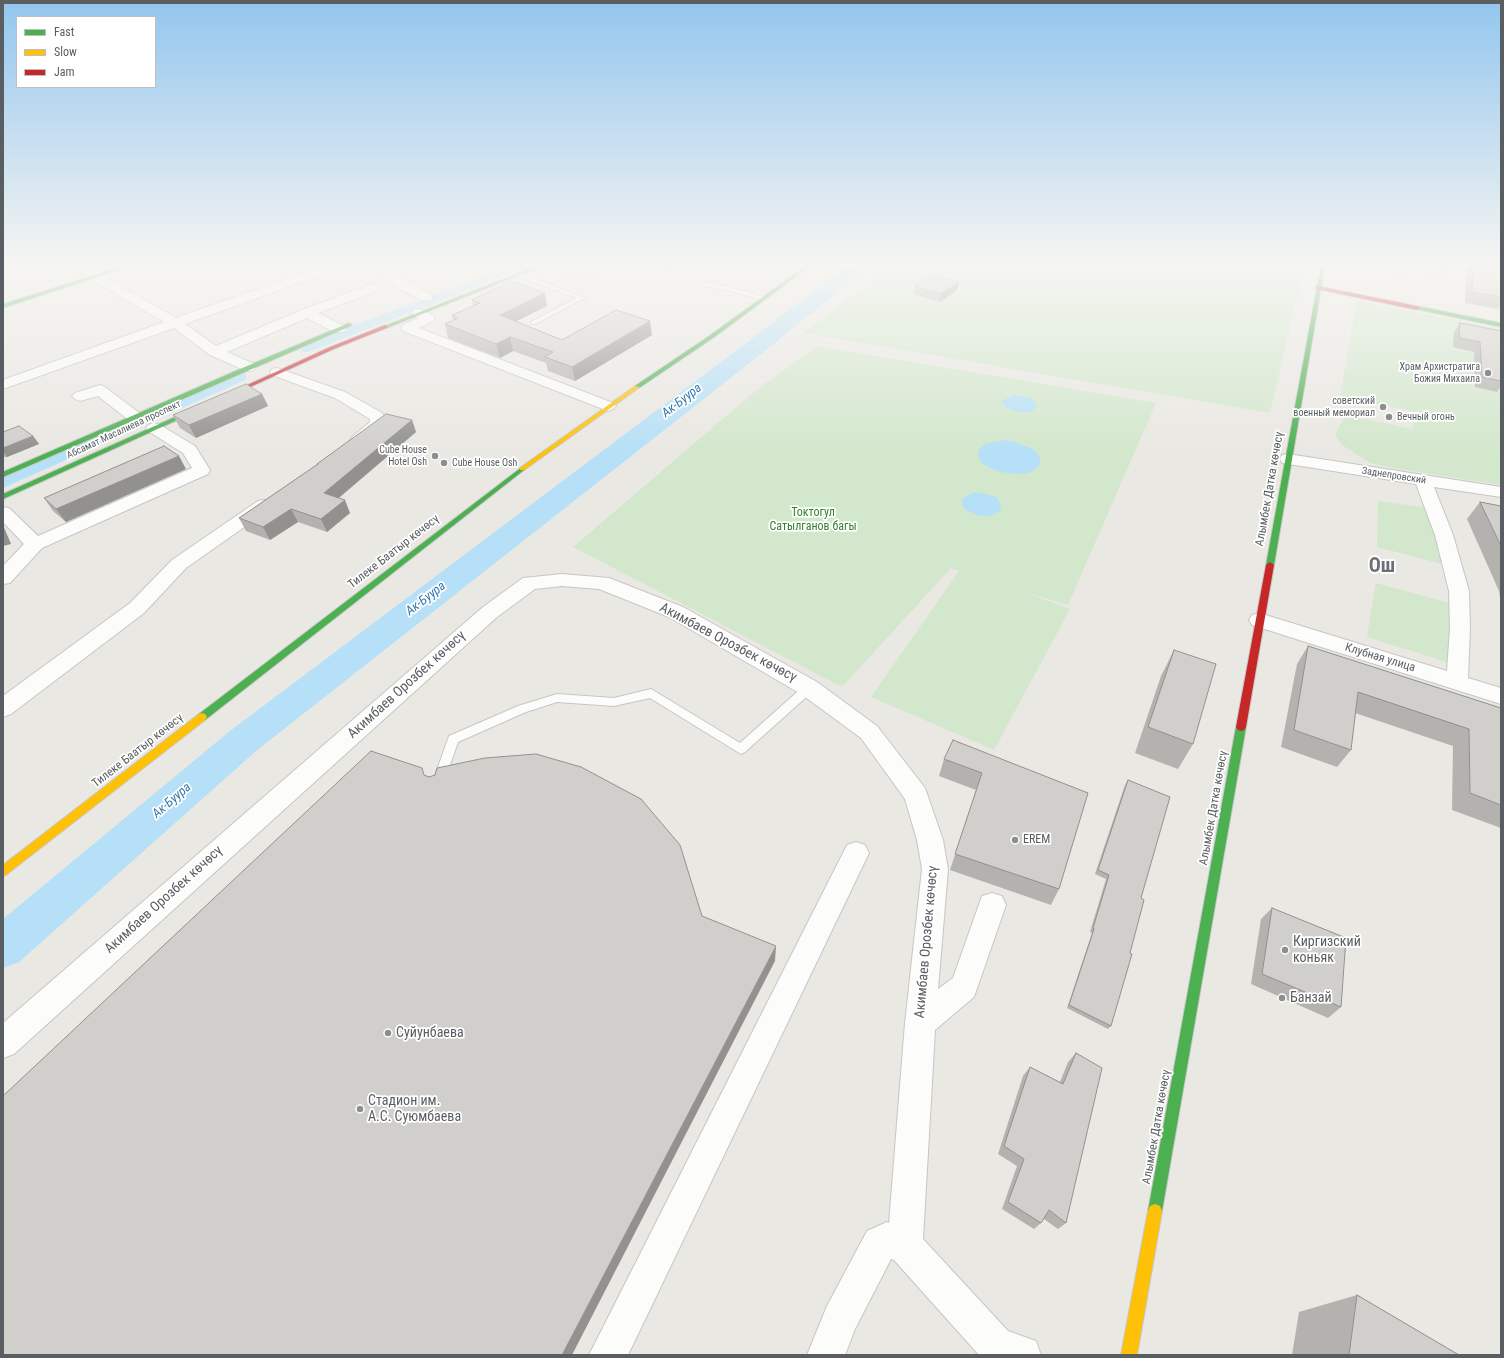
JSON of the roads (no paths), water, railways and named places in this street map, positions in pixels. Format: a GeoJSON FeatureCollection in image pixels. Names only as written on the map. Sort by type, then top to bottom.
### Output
{"type":"FeatureCollection","features":[{"type":"Feature","properties":{"kind":"main road","name":"Абсамат Масалиева проспект"},"geometry":{"type":"LineString","coordinates":[[3,497],[370,328]]}},
{"type":"Feature","properties":{"kind":"main road","name":"Тилеке Баатыр көчөсү"},"geometry":{"type":"LineString","coordinates":[[3,872],[526,466],[608,406],[722,328]]}},
{"type":"Feature","properties":{"kind":"main road","name":"Алымбек Датка көчөсү"},"geometry":{"type":"LineString","coordinates":[[1129,1355],[1311,328]]}},
{"type":"Feature","properties":{"kind":"main road","name":"Абсамат Масалиева проспект"},"geometry":{"type":"LineString","coordinates":[[3,475],[136,418],[249,366],[339,329]]}},
{"type":"Feature","properties":{"kind":"street"},"geometry":{"type":"LineString","coordinates":[[3,385],[159,328]]}},
{"type":"Feature","properties":{"kind":"street"},"geometry":{"type":"LineString","coordinates":[[182,328],[215,352],[249,366]]}},
{"type":"Feature","properties":{"kind":"street"},"geometry":{"type":"LineString","coordinates":[[215,352],[271,328]]}},
{"type":"Feature","properties":{"kind":"street"},"geometry":{"type":"LineString","coordinates":[[312,328],[324,334]]}},
{"type":"Feature","properties":{"kind":"street"},"geometry":{"type":"LineString","coordinates":[[409,328],[608,406]]}},
{"type":"Feature","properties":{"kind":"street"},"geometry":{"type":"LineString","coordinates":[[277,372],[340,395],[376,416],[379,421],[373,429],[341,452]]}},
{"type":"Feature","properties":{"kind":"street"},"geometry":{"type":"LineString","coordinates":[[80,396],[100,390],[136,418]]}},
{"type":"Feature","properties":{"kind":"street"},"geometry":{"type":"LineString","coordinates":[[3,578],[35,544],[202,470],[189,450],[154,428]]}},
{"type":"Feature","properties":{"kind":"street","name":"Заднепровский"},"geometry":{"type":"LineString","coordinates":[[1288,459],[1501,492]]}},
{"type":"Feature","properties":{"kind":"street"},"geometry":{"type":"LineString","coordinates":[[1423,480],[1444,536],[1459,591],[1460,628],[1457,682]]}},
{"type":"Feature","properties":{"kind":"street"},"geometry":{"type":"LineString","coordinates":[[3,708],[137,608],[179,564],[276,497]]}},
{"type":"Feature","properties":{"kind":"street"},"geometry":{"type":"LineString","coordinates":[[3,512],[35,544]]}},
{"type":"Feature","properties":{"kind":"street","name":"Акимбаев Орозбек көчөсү"},"geometry":{"type":"LineString","coordinates":[[3,1043],[490,612],[530,583],[562,580],[602,583],[676,612],[809,688],[869,732],[916,795],[930,840],[935,869],[920,1023],[905,1245]]}},
{"type":"Feature","properties":{"kind":"street","name":"Клубная улица"},"geometry":{"type":"LineString","coordinates":[[1259,620],[1501,696]]}},
{"type":"Feature","properties":{"kind":"street"},"geometry":{"type":"LineString","coordinates":[[608,1355],[856,853]]}},
{"type":"Feature","properties":{"kind":"street"},"geometry":{"type":"LineString","coordinates":[[920,1023],[964,987],[992,905]]}},
{"type":"Feature","properties":{"kind":"street"},"geometry":{"type":"LineString","coordinates":[[826,1355],[840,1320],[880,1244],[887,1240],[905,1245],[995,1345],[1022,1355]]}},
{"type":"Feature","properties":{"kind":"lane"},"geometry":{"type":"LineString","coordinates":[[437,787],[453,739],[522,709],[557,698],[614,702],[651,693],[741,749],[809,688]]}},
{"type":"Feature","properties":{"kind":"water"},"geometry":{"type":"Polygon","coordinates":[[[1014,395],[1030,398],[1036,403],[1037,406],[1032,411],[1028,412],[1017,412],[1007,408],[1002,403],[1003,400],[1014,395]]]}},
{"type":"Feature","properties":{"kind":"water"},"geometry":{"type":"Polygon","coordinates":[[[1003,440],[1013,441],[1031,448],[1037,453],[1040,459],[1040,464],[1036,469],[1029,473],[1020,474],[999,472],[983,464],[978,453],[980,448],[985,444],[1003,440]]]}},
{"type":"Feature","properties":{"kind":"water"},"geometry":{"type":"Polygon","coordinates":[[[976,492],[995,496],[1001,504],[1000,511],[991,516],[985,516],[966,510],[963,507],[962,499],[976,492]]]}},
{"type":"Feature","properties":{"kind":"waterway"},"geometry":{"type":"LineString","coordinates":[[306,348],[357,328]]}},
{"type":"Feature","properties":{"kind":"waterway","name":"Ак-Буура"},"geometry":{"type":"LineString","coordinates":[[3,947],[243,741],[779,328]]}},
{"type":"Feature","properties":{"kind":"waterway"},"geometry":{"type":"LineString","coordinates":[[3,483],[240,377]]}},
{"type":"Feature","properties":{"kind":"place","name":"Храм Архистратига Божия Михаила"},"geometry":{"type":"Point","coordinates":[1488,373]}},
{"type":"Feature","properties":{"kind":"place","name":"советский военный мемориал"},"geometry":{"type":"Point","coordinates":[1383,407]}},
{"type":"Feature","properties":{"kind":"place","name":"Вечный огонь"},"geometry":{"type":"Point","coordinates":[1389,417]}},
{"type":"Feature","properties":{"kind":"place","name":"Cube House Hotel Osh"},"geometry":{"type":"Point","coordinates":[435,456]}},
{"type":"Feature","properties":{"kind":"place","name":"Cube House Osh"},"geometry":{"type":"Point","coordinates":[444,463]}},
{"type":"Feature","properties":{"kind":"place","name":"EREM"},"geometry":{"type":"Point","coordinates":[1015,840]}},
{"type":"Feature","properties":{"kind":"place","name":"Киргизский коньяк"},"geometry":{"type":"Point","coordinates":[1285,950]}},
{"type":"Feature","properties":{"kind":"place","name":"Банзай"},"geometry":{"type":"Point","coordinates":[1282,998]}},
{"type":"Feature","properties":{"kind":"place","name":"Суйунбаева"},"geometry":{"type":"Point","coordinates":[388,1033]}},
{"type":"Feature","properties":{"kind":"place","name":"Стадион им. А.С. Суюмбаева"},"geometry":{"type":"Point","coordinates":[360,1109]}},
{"type":"Feature","properties":{"kind":"district","name":"Ош"},"geometry":{"type":"Point","coordinates":[1382,567]}},
{"type":"Feature","properties":{"kind":"park label","name":"Токтогул Сатылганов багы"},"geometry":{"type":"Point","coordinates":[813,520]}}]}
